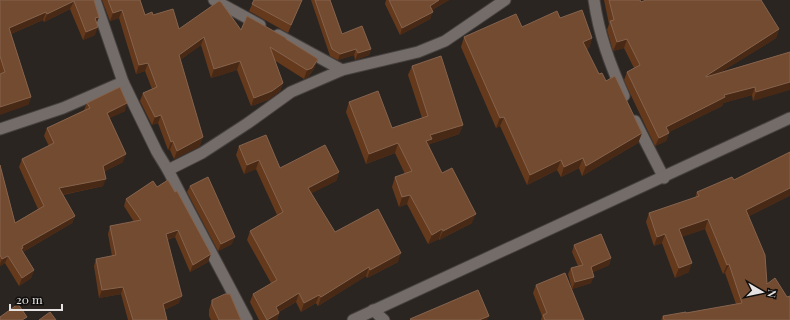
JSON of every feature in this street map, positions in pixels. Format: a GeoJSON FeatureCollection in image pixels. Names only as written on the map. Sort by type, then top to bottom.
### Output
{"type":"FeatureCollection","features":[{"type":"Feature","properties":{"kind":"street"},"geometry":{"type":"LineString","coordinates":[[95,0],[123,82],[157,152],[247,320]]}},
{"type":"Feature","properties":{"kind":"street"},"geometry":{"type":"LineString","coordinates":[[214,0],[342,70]]}},
{"type":"Feature","properties":{"kind":"street"},"geometry":{"type":"LineString","coordinates":[[168,170],[202,153],[248,123],[291,92],[342,70],[418,52],[445,41],[505,0]]}},
{"type":"Feature","properties":{"kind":"street"},"geometry":{"type":"LineString","coordinates":[[594,0],[597,20],[606,55],[629,108],[664,178]]}},
{"type":"Feature","properties":{"kind":"street"},"geometry":{"type":"LineString","coordinates":[[0,129],[63,108],[123,82]]}},
{"type":"Feature","properties":{"kind":"street"},"geometry":{"type":"LineString","coordinates":[[353,320],[664,178],[790,118]]}},
{"type":"Feature","properties":{"kind":"street"},"geometry":{"type":"LineString","coordinates":[[373,310],[384,320]]}},
{"type":"Feature","properties":{"kind":"building"},"geometry":{"type":"Polygon","coordinates":[[[0,0],[94,0],[99,17],[95,18],[98,27],[86,32],[74,1],[47,14],[46,12],[9,28],[31,97],[0,107],[0,74],[5,72],[0,56],[0,0]]]}},
{"type":"Feature","properties":{"kind":"building"},"geometry":{"type":"Polygon","coordinates":[[[108,0],[140,0],[145,15],[152,12],[153,15],[173,9],[179,29],[219,1],[241,30],[247,16],[286,38],[318,59],[312,68],[307,70],[270,47],[283,83],[272,91],[254,98],[240,61],[214,69],[204,37],[179,55],[203,137],[177,151],[173,141],[171,142],[161,115],[155,117],[143,93],[157,87],[148,63],[139,65],[122,10],[113,13],[108,0]]]}},
{"type":"Feature","properties":{"kind":"building"},"geometry":{"type":"Polygon","coordinates":[[[254,0],[302,0],[291,25],[252,4],[254,0]]]}},
{"type":"Feature","properties":{"kind":"building"},"geometry":{"type":"Polygon","coordinates":[[[315,0],[330,0],[342,34],[362,26],[371,49],[358,53],[356,49],[340,54],[332,49],[315,0]]]}},
{"type":"Feature","properties":{"kind":"building"},"geometry":{"type":"Polygon","coordinates":[[[389,0],[439,0],[430,6],[433,12],[402,28],[389,0]]]}},
{"type":"Feature","properties":{"kind":"building"},"geometry":{"type":"Polygon","coordinates":[[[609,0],[640,0],[641,2],[646,0],[761,0],[779,29],[706,77],[790,52],[790,82],[756,92],[755,87],[724,95],[725,97],[666,127],[669,133],[659,138],[627,72],[640,65],[627,39],[617,42],[610,21],[614,20],[609,0]]]}},
{"type":"Feature","properties":{"kind":"building"},"geometry":{"type":"Polygon","coordinates":[[[582,10],[592,38],[583,42],[599,74],[602,73],[606,81],[615,76],[642,133],[586,166],[583,158],[564,167],[561,160],[530,175],[504,117],[500,118],[464,37],[516,14],[522,27],[557,11],[560,18],[582,10]]]}},
{"type":"Feature","properties":{"kind":"building"},"geometry":{"type":"Polygon","coordinates":[[[441,56],[463,125],[430,135],[432,139],[426,141],[442,173],[452,168],[476,214],[432,235],[410,195],[402,197],[395,177],[412,171],[398,143],[369,154],[349,102],[378,91],[392,128],[428,116],[412,66],[441,56]]]}},
{"type":"Feature","properties":{"kind":"building"},"geometry":{"type":"Polygon","coordinates":[[[120,87],[127,103],[107,113],[126,154],[103,166],[106,179],[59,188],[75,216],[22,246],[23,248],[21,249],[34,270],[22,278],[8,256],[2,259],[0,255],[0,165],[15,223],[44,206],[22,159],[54,143],[47,128],[90,108],[87,103],[120,87]]]}},
{"type":"Feature","properties":{"kind":"building"},"geometry":{"type":"Polygon","coordinates":[[[266,135],[280,168],[325,145],[339,172],[308,188],[335,232],[378,209],[401,253],[370,270],[369,267],[321,297],[319,295],[304,303],[299,293],[276,307],[279,313],[267,320],[253,294],[277,280],[250,231],[283,212],[259,160],[247,165],[239,146],[266,135]]]}},
{"type":"Feature","properties":{"kind":"building"},"geometry":{"type":"Polygon","coordinates":[[[790,152],[790,188],[746,210],[765,255],[767,284],[775,278],[787,297],[790,296],[790,320],[664,320],[663,316],[742,303],[729,264],[727,265],[708,219],[679,229],[692,263],[679,268],[665,234],[657,237],[649,213],[699,196],[697,192],[732,177],[734,180],[790,152]]]}},
{"type":"Feature","properties":{"kind":"building"},"geometry":{"type":"Polygon","coordinates":[[[208,177],[235,237],[221,244],[190,186],[208,177]]]}},
{"type":"Feature","properties":{"kind":"building"},"geometry":{"type":"Polygon","coordinates":[[[168,180],[175,192],[177,191],[211,254],[193,265],[178,230],[166,234],[182,296],[163,304],[167,320],[133,320],[123,287],[102,290],[96,259],[116,255],[110,226],[141,220],[126,199],[153,181],[157,187],[168,180]]]}},
{"type":"Feature","properties":{"kind":"building"},"geometry":{"type":"Polygon","coordinates":[[[601,234],[611,258],[591,267],[594,277],[575,282],[571,268],[583,265],[574,245],[601,234]]]}},
{"type":"Feature","properties":{"kind":"building"},"geometry":{"type":"Polygon","coordinates":[[[565,273],[584,320],[545,320],[543,315],[547,313],[536,285],[565,273]]]}},
{"type":"Feature","properties":{"kind":"building"},"geometry":{"type":"Polygon","coordinates":[[[478,290],[489,316],[479,320],[410,319],[478,290]]]}},
{"type":"Feature","properties":{"kind":"building"},"geometry":{"type":"Polygon","coordinates":[[[225,294],[230,294],[241,320],[219,320],[212,305],[212,300],[225,294]]]}},
{"type":"Feature","properties":{"kind":"building"},"geometry":{"type":"Polygon","coordinates":[[[18,304],[27,317],[22,320],[0,320],[0,317],[18,304]]]}},
{"type":"Feature","properties":{"kind":"building"},"geometry":{"type":"Polygon","coordinates":[[[50,312],[56,320],[39,320],[50,312]]]}}]}
